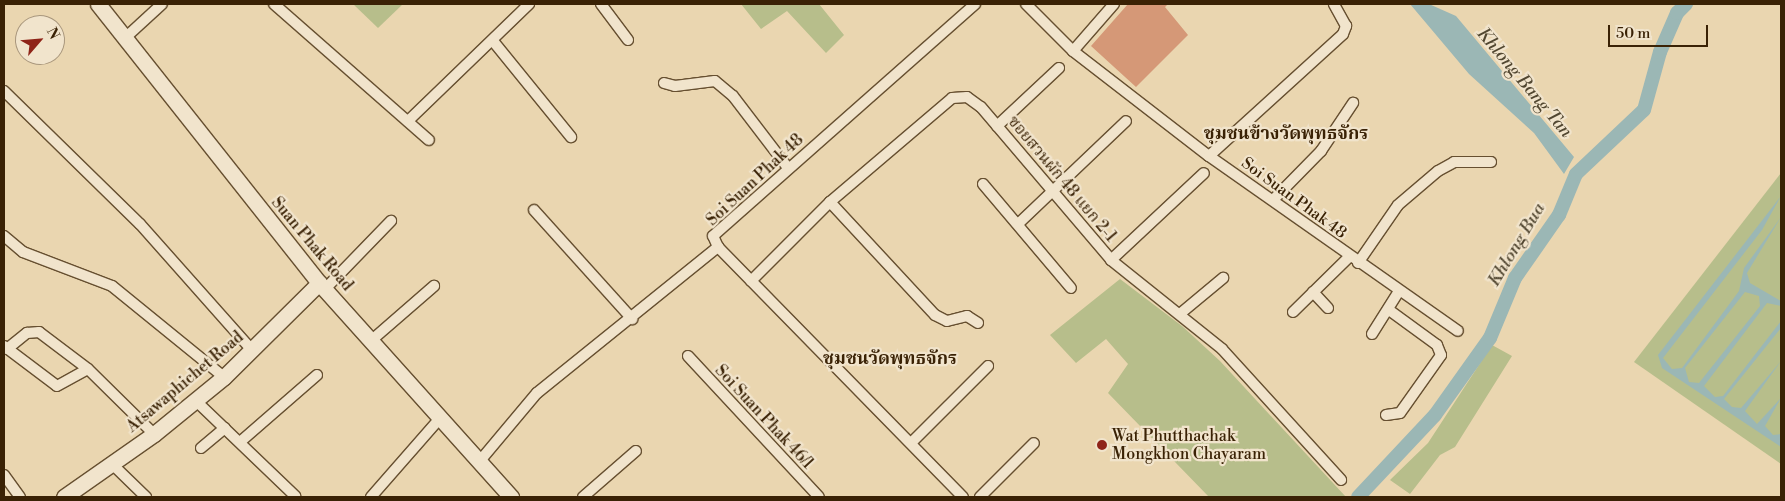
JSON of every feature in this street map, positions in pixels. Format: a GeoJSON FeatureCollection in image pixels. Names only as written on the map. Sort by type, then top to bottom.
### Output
{"type":"FeatureCollection","features":[{"type":"Feature","properties":{"kind":"street","name":"Suan Phak Road"},"geometry":{"type":"LineString","coordinates":[[98,4],[322,286],[373,339],[511,497]]}},
{"type":"Feature","properties":{"kind":"street"},"geometry":{"type":"LineString","coordinates":[[125,38],[162,4]]}},
{"type":"Feature","properties":{"kind":"street"},"geometry":{"type":"LineString","coordinates":[[274,4],[409,120],[429,140]]}},
{"type":"Feature","properties":{"kind":"street"},"geometry":{"type":"LineString","coordinates":[[409,120],[493,41],[529,4]]}},
{"type":"Feature","properties":{"kind":"street"},"geometry":{"type":"LineString","coordinates":[[601,4],[628,40]]}},
{"type":"Feature","properties":{"kind":"street","name":"Soi Suan Phak 48"},"geometry":{"type":"LineString","coordinates":[[479,462],[537,393],[632,319],[718,248],[713,236],[975,4]]}},
{"type":"Feature","properties":{"kind":"street","name":"Soi Suan Phak 48"},"geometry":{"type":"LineString","coordinates":[[1026,4],[1073,51],[1209,156],[1273,200],[1353,260],[1458,331]]}},
{"type":"Feature","properties":{"kind":"street"},"geometry":{"type":"LineString","coordinates":[[1073,51],[1114,4]]}},
{"type":"Feature","properties":{"kind":"street"},"geometry":{"type":"LineString","coordinates":[[1209,156],[1343,34],[1346,26],[1334,4]]}},
{"type":"Feature","properties":{"kind":"street"},"geometry":{"type":"LineString","coordinates":[[493,41],[571,137]]}},
{"type":"Feature","properties":{"kind":"street"},"geometry":{"type":"LineString","coordinates":[[997,126],[1060,68]]}},
{"type":"Feature","properties":{"kind":"street"},"geometry":{"type":"LineString","coordinates":[[664,83],[675,86],[715,81],[732,96],[788,168]]}},
{"type":"Feature","properties":{"kind":"street"},"geometry":{"type":"LineString","coordinates":[[4,91],[140,224],[252,350]]}},
{"type":"Feature","properties":{"kind":"street","name":"ซอยสวนผัก 48 แยก 2-1"},"geometry":{"type":"LineString","coordinates":[[751,281],[830,202],[952,98],[967,97],[997,126],[1051,193],[1112,260],[1181,313],[1222,350],[1341,480]]}},
{"type":"Feature","properties":{"kind":"street"},"geometry":{"type":"LineString","coordinates":[[1273,200],[1321,151],[1353,103]]}},
{"type":"Feature","properties":{"kind":"street"},"geometry":{"type":"LineString","coordinates":[[1018,224],[1126,121]]}},
{"type":"Feature","properties":{"kind":"street"},"geometry":{"type":"LineString","coordinates":[[1293,312],[1313,292],[1353,260],[1398,205],[1438,171],[1454,162],[1491,162]]}},
{"type":"Feature","properties":{"kind":"street"},"geometry":{"type":"LineString","coordinates":[[1112,260],[1204,173]]}},
{"type":"Feature","properties":{"kind":"street"},"geometry":{"type":"LineString","coordinates":[[983,184],[1071,288]]}},
{"type":"Feature","properties":{"kind":"street"},"geometry":{"type":"LineString","coordinates":[[830,202],[935,314],[947,321],[967,316],[978,323]]}},
{"type":"Feature","properties":{"kind":"street"},"geometry":{"type":"LineString","coordinates":[[534,210],[632,319]]}},
{"type":"Feature","properties":{"kind":"street"},"geometry":{"type":"LineString","coordinates":[[322,286],[391,221]]}},
{"type":"Feature","properties":{"kind":"street"},"geometry":{"type":"LineString","coordinates":[[4,236],[23,252],[112,286],[224,377]]}},
{"type":"Feature","properties":{"kind":"street"},"geometry":{"type":"LineString","coordinates":[[718,248],[964,497]]}},
{"type":"Feature","properties":{"kind":"street"},"geometry":{"type":"LineString","coordinates":[[1181,313],[1223,278]]}},
{"type":"Feature","properties":{"kind":"street","name":"Atsawaphichet Road"},"geometry":{"type":"LineString","coordinates":[[64,497],[154,434],[224,377],[322,286]]}},
{"type":"Feature","properties":{"kind":"street"},"geometry":{"type":"LineString","coordinates":[[373,339],[434,286]]}},
{"type":"Feature","properties":{"kind":"street"},"geometry":{"type":"LineString","coordinates":[[1372,334],[1400,291]]}},
{"type":"Feature","properties":{"kind":"street"},"geometry":{"type":"LineString","coordinates":[[1313,292],[1328,308]]}},
{"type":"Feature","properties":{"kind":"street"},"geometry":{"type":"LineString","coordinates":[[1386,414],[1400,413],[1441,355],[1437,345],[1389,310]]}},
{"type":"Feature","properties":{"kind":"street"},"geometry":{"type":"LineString","coordinates":[[88,369],[57,386],[5,348],[27,333],[39,332],[88,369],[154,434]]}},
{"type":"Feature","properties":{"kind":"street","name":"Soi Suan Phak 46/1"},"geometry":{"type":"LineString","coordinates":[[688,356],[819,497]]}},
{"type":"Feature","properties":{"kind":"street"},"geometry":{"type":"LineString","coordinates":[[911,443],[988,366]]}},
{"type":"Feature","properties":{"kind":"street"},"geometry":{"type":"LineString","coordinates":[[240,442],[317,375]]}},
{"type":"Feature","properties":{"kind":"street"},"geometry":{"type":"LineString","coordinates":[[195,400],[295,496]]}},
{"type":"Feature","properties":{"kind":"street"},"geometry":{"type":"LineString","coordinates":[[370,497],[441,418]]}},
{"type":"Feature","properties":{"kind":"street"},"geometry":{"type":"LineString","coordinates":[[201,448],[225,428]]}},
{"type":"Feature","properties":{"kind":"street"},"geometry":{"type":"LineString","coordinates":[[980,497],[1034,443]]}},
{"type":"Feature","properties":{"kind":"street"},"geometry":{"type":"LineString","coordinates":[[583,497],[636,451]]}},
{"type":"Feature","properties":{"kind":"street"},"geometry":{"type":"LineString","coordinates":[[111,463],[146,497]]}},
{"type":"Feature","properties":{"kind":"street"},"geometry":{"type":"LineString","coordinates":[[4,475],[20,497]]}},
{"type":"Feature","properties":{"kind":"green space"},"geometry":{"type":"Polygon","coordinates":[[[353,4],[403,4],[378,28],[353,4]]]}},
{"type":"Feature","properties":{"kind":"green space"},"geometry":{"type":"Polygon","coordinates":[[[741,4],[819,4],[844,35],[826,53],[787,11],[761,29],[741,4]]]}},
{"type":"Feature","properties":{"kind":"green space"},"geometry":{"type":"Polygon","coordinates":[[[1781,173],[1781,464],[1634,362],[1781,173]]]}},
{"type":"Feature","properties":{"kind":"green space"},"geometry":{"type":"Polygon","coordinates":[[[1120,279],[1182,326],[1220,361],[1346,497],[1209,497],[1108,393],[1128,364],[1106,339],[1076,363],[1050,335],[1120,279]]]}},
{"type":"Feature","properties":{"kind":"green space"},"geometry":{"type":"Polygon","coordinates":[[[1492,345],[1512,356],[1455,447],[1440,455],[1410,494],[1390,480],[1428,443],[1492,345]]]}},
{"type":"Feature","properties":{"kind":"water"},"geometry":{"type":"Polygon","coordinates":[[[1410,4],[1429,4],[1456,16],[1574,157],[1564,174],[1534,133],[1469,74],[1410,4]]]}},
{"type":"Feature","properties":{"kind":"water"},"geometry":{"type":"Polygon","coordinates":[[[1781,196],[1762,230],[1663,358],[1672,369],[1682,368],[1739,291],[1744,268],[1781,217],[1747,273],[1750,283],[1781,301],[1781,306],[1767,303],[1704,386],[1715,397],[1723,396],[1781,321],[1781,328],[1724,399],[1732,407],[1741,408],[1781,361],[1745,411],[1757,424],[1781,398],[1765,426],[1773,435],[1781,434],[1781,447],[1662,368],[1658,355],[1781,196]],[[1745,292],[1685,368],[1689,382],[1699,383],[1760,306],[1759,296],[1745,292]]]}},
{"type":"Feature","properties":{"kind":"building"},"geometry":{"type":"Polygon","coordinates":[[[1128,4],[1168,4],[1165,7],[1188,35],[1136,87],[1091,46],[1128,4]]]}},
{"type":"Feature","properties":{"kind":"waterway","name":"Khlong Bua"},"geometry":{"type":"LineString","coordinates":[[1358,497],[1435,415],[1490,338],[1515,278],[1559,215],[1576,174],[1644,110],[1660,52],[1677,13],[1686,4]]}},
{"type":"Feature","properties":{"kind":"place","name":"Wat Phutthachak Mongkhon Chayaram"},"geometry":{"type":"Point","coordinates":[1102,445]}},
{"type":"Feature","properties":{"kind":"district","name":"ชุมชนข้างวัดพุทธจักร"},"geometry":{"type":"Point","coordinates":[1286,134]}},
{"type":"Feature","properties":{"kind":"district","name":"ชุมชนวัดพุทธจักร"},"geometry":{"type":"Point","coordinates":[890,359]}},
{"type":"Feature","properties":{"kind":"water label","name":"Khlong Bang Tan"},"geometry":{"type":"Point","coordinates":[1524,83]}}]}
